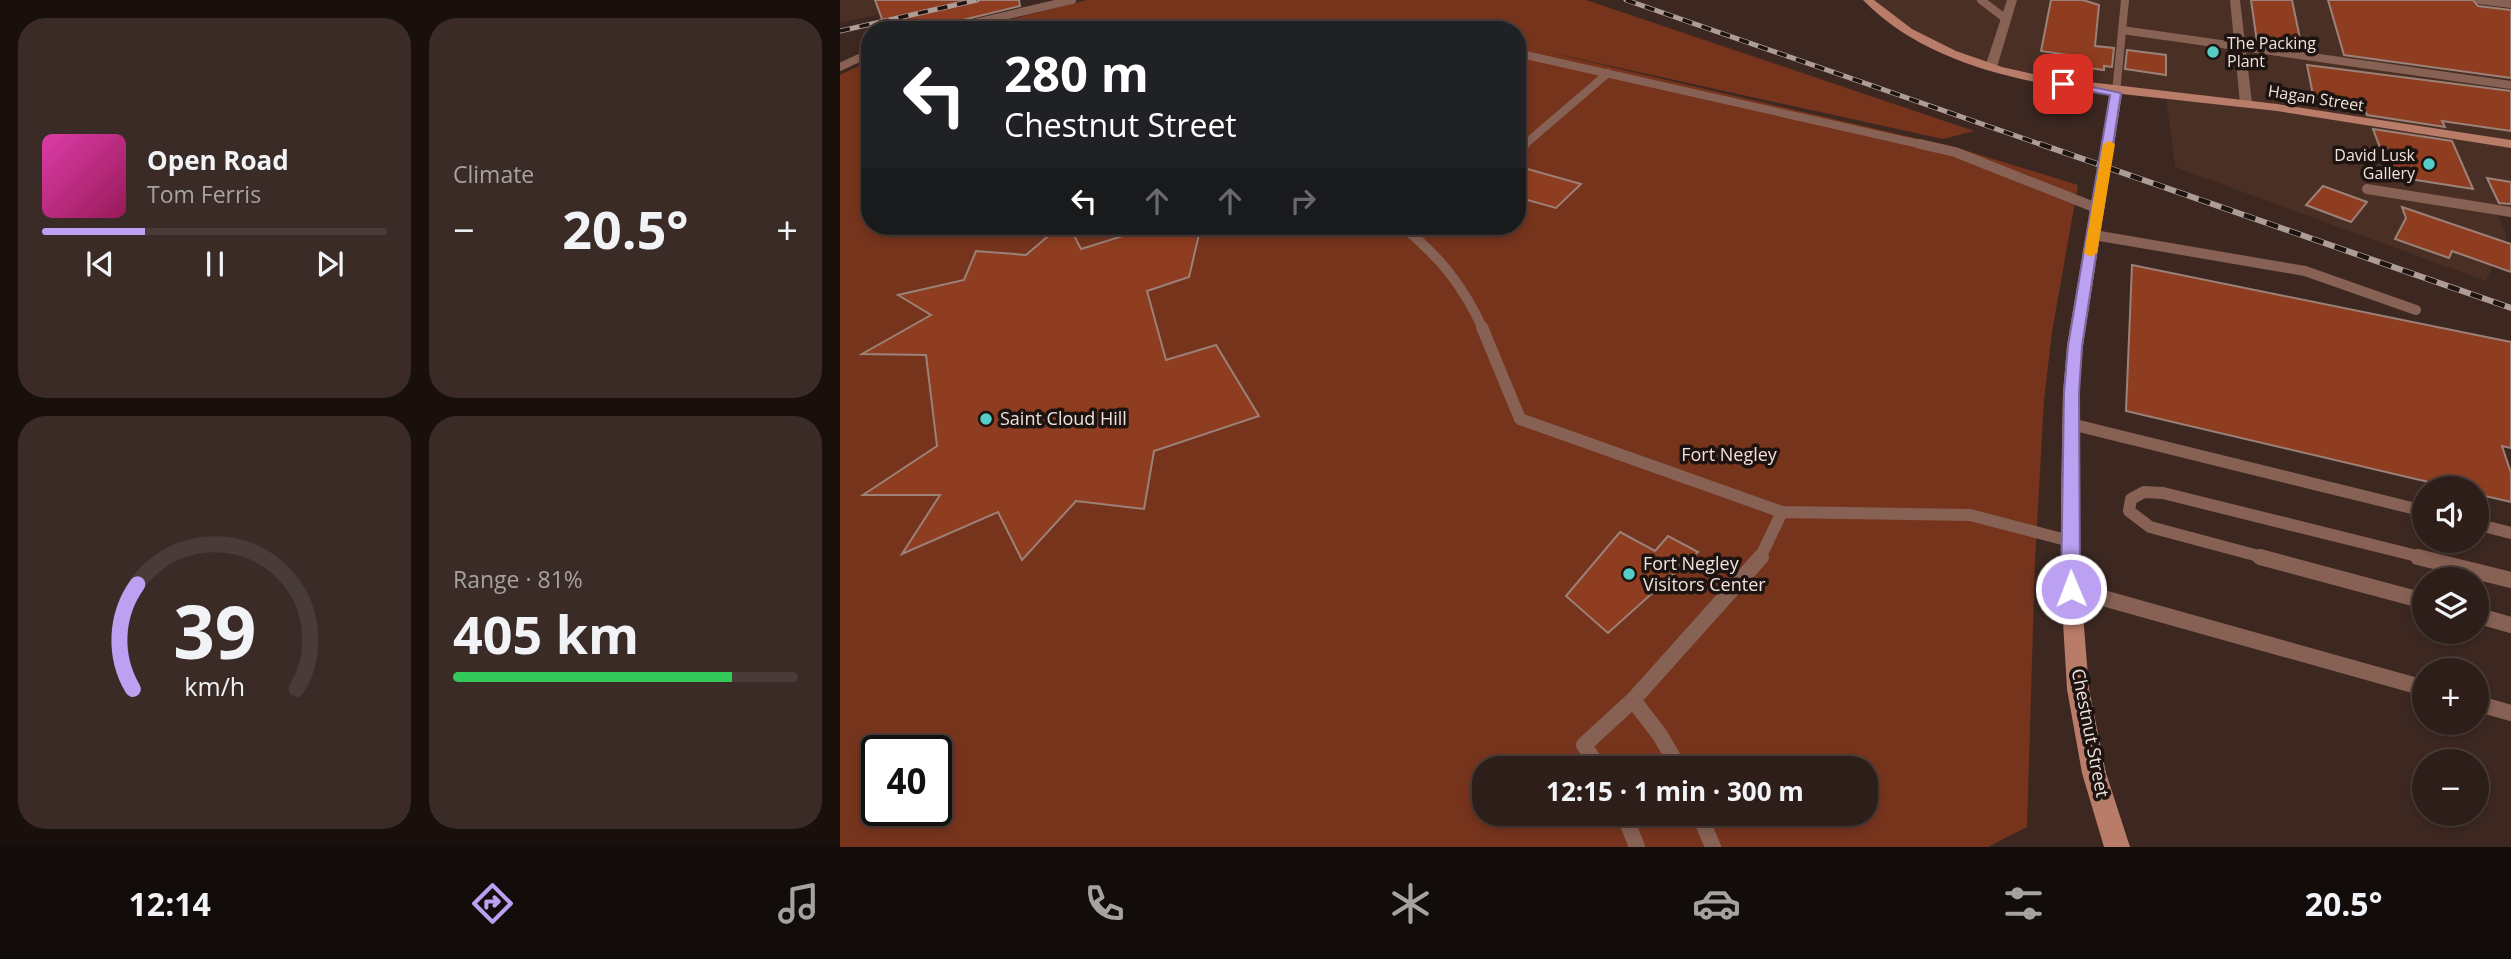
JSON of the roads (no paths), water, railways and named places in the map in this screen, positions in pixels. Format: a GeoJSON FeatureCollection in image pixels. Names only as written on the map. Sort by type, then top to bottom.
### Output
{"type":"FeatureCollection","features":[{"type":"Feature","properties":{"kind":"street"},"geometry":{"type":"LineString","coordinates":[[1868,0],[1906,32],[1936,47],[2036,79],[2116,93]]}},
{"type":"Feature","properties":{"kind":"street"},"geometry":{"type":"LineString","coordinates":[[1991,66],[2012,0]]}},
{"type":"Feature","properties":{"kind":"street"},"geometry":{"type":"LineString","coordinates":[[2235,0],[2246,103]]}},
{"type":"Feature","properties":{"kind":"street","name":"Hagan Street"},"geometry":{"type":"LineString","coordinates":[[2116,93],[2246,103],[2511,144]]}},
{"type":"Feature","properties":{"kind":"street","name":"Chestnut Street"},"geometry":{"type":"LineString","coordinates":[[2116,93],[2075,346],[2070,541],[2078,689],[2094,773],[2117,847]]}},
{"type":"Feature","properties":{"kind":"lane"},"geometry":{"type":"LineString","coordinates":[[983,21],[1072,0]]}},
{"type":"Feature","properties":{"kind":"lane"},"geometry":{"type":"LineString","coordinates":[[1981,0],[2006,19]]}},
{"type":"Feature","properties":{"kind":"lane"},"geometry":{"type":"LineString","coordinates":[[2116,93],[2125,0]]}},
{"type":"Feature","properties":{"kind":"lane"},"geometry":{"type":"LineString","coordinates":[[2479,0],[2511,4]]}},
{"type":"Feature","properties":{"kind":"lane"},"geometry":{"type":"LineString","coordinates":[[2122,30],[2511,85]]}},
{"type":"Feature","properties":{"kind":"lane"},"geometry":{"type":"LineString","coordinates":[[1526,54],[1955,152],[2099,205]]}},
{"type":"Feature","properties":{"kind":"lane"},"geometry":{"type":"LineString","coordinates":[[840,67],[861,56]]}},
{"type":"Feature","properties":{"kind":"lane"},"geometry":{"type":"LineString","coordinates":[[1526,143],[1608,73]]}},
{"type":"Feature","properties":{"kind":"lane"},"geometry":{"type":"LineString","coordinates":[[2367,189],[2511,212]]}},
{"type":"Feature","properties":{"kind":"lane"},"geometry":{"type":"LineString","coordinates":[[1412,235],[1440,259],[1466,298],[1497,361],[1520,419],[1782,512],[1970,514],[2070,541]]}},
{"type":"Feature","properties":{"kind":"lane"},"geometry":{"type":"LineString","coordinates":[[2094,235],[2305,271],[2416,310]]}},
{"type":"Feature","properties":{"kind":"lane"},"geometry":{"type":"LineString","coordinates":[[2071,424],[2412,508]]}},
{"type":"Feature","properties":{"kind":"lane"},"geometry":{"type":"LineString","coordinates":[[2412,598],[2150,527],[2129,511],[2131,499],[2144,492],[2163,493],[2459,567]]}},
{"type":"Feature","properties":{"kind":"lane"},"geometry":{"type":"LineString","coordinates":[[1591,756],[1584,745],[1633,700],[1759,561],[1782,512]]}},
{"type":"Feature","properties":{"kind":"lane"},"geometry":{"type":"LineString","coordinates":[[2489,527],[2511,533]]}},
{"type":"Feature","properties":{"kind":"lane"},"geometry":{"type":"LineString","coordinates":[[2489,574],[2511,580]]}},
{"type":"Feature","properties":{"kind":"lane"},"geometry":{"type":"LineString","coordinates":[[2071,589],[2412,685]]}},
{"type":"Feature","properties":{"kind":"lane"},"geometry":{"type":"LineString","coordinates":[[2489,619],[2511,625]]}},
{"type":"Feature","properties":{"kind":"lane"},"geometry":{"type":"LineString","coordinates":[[1633,700],[1660,735],[1672,756]]}},
{"type":"Feature","properties":{"kind":"lane"},"geometry":{"type":"LineString","coordinates":[[2489,707],[2511,713]]}},
{"type":"Feature","properties":{"kind":"lane"},"geometry":{"type":"LineString","coordinates":[[1629,826],[1637,847]]}},
{"type":"Feature","properties":{"kind":"lane"},"geometry":{"type":"LineString","coordinates":[[1704,826],[1713,847]]}},
{"type":"Feature","properties":{"kind":"railway"},"geometry":{"type":"LineString","coordinates":[[884,21],[977,0]]}},
{"type":"Feature","properties":{"kind":"railway"},"geometry":{"type":"LineString","coordinates":[[1626,0],[2045,146]]}},
{"type":"Feature","properties":{"kind":"railway"},"geometry":{"type":"LineString","coordinates":[[840,31],[861,26]]}},
{"type":"Feature","properties":{"kind":"railway"},"geometry":{"type":"LineString","coordinates":[[2040,144],[2511,308]]}},
{"type":"Feature","properties":{"kind":"place","name":"The Packing Plant"},"geometry":{"type":"Point","coordinates":[2213,52]}},
{"type":"Feature","properties":{"kind":"place","name":"David Lusk Gallery"},"geometry":{"type":"Point","coordinates":[2429,164]}},
{"type":"Feature","properties":{"kind":"place","name":"Saint Cloud Hill"},"geometry":{"type":"Point","coordinates":[986,419]}},
{"type":"Feature","properties":{"kind":"place","name":"Fort Negley Visitors Center"},"geometry":{"type":"Point","coordinates":[1629,574]}},
{"type":"Feature","properties":{"kind":"park label","name":"Fort Negley"},"geometry":{"type":"Point","coordinates":[1729,455]}}]}
